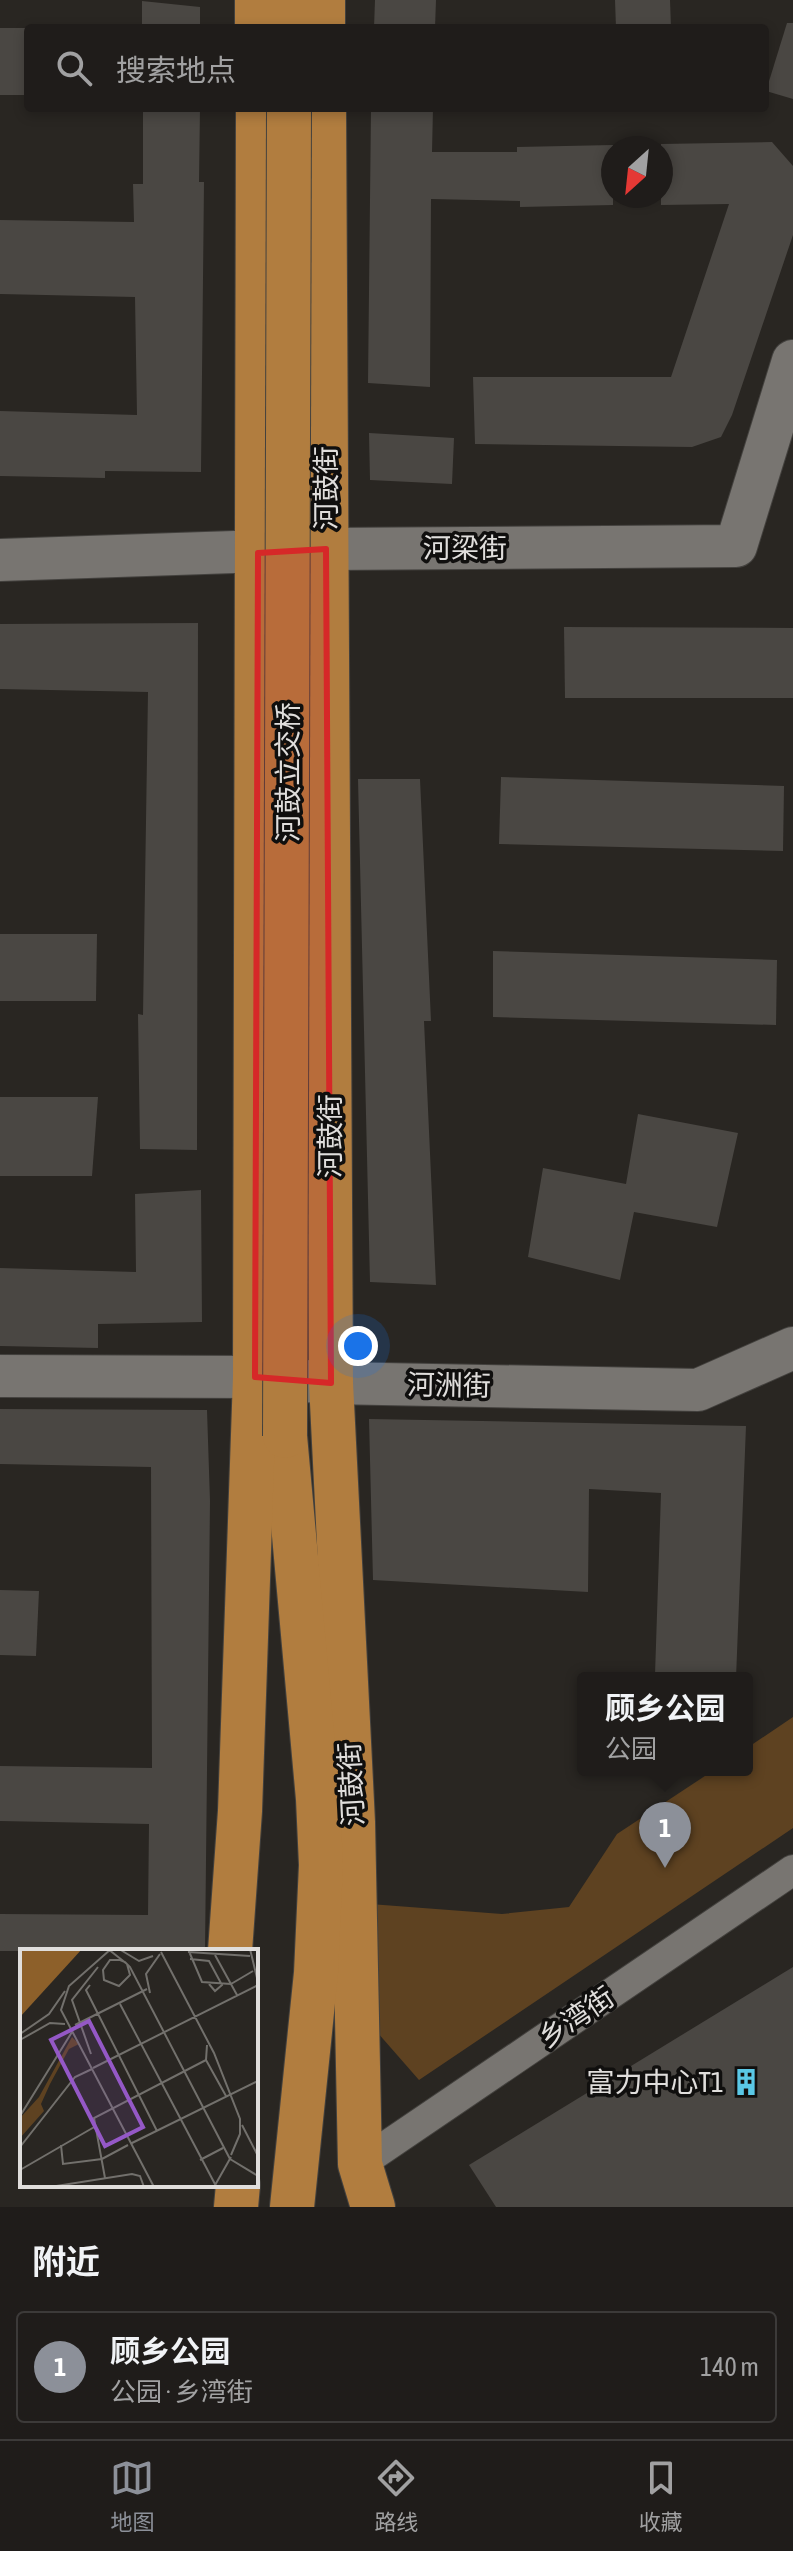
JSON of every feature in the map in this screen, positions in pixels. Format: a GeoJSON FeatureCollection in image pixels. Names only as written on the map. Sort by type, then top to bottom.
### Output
{"type":"FeatureCollection","features":[{"type":"Feature","properties":{"kind":"highway"},"geometry":{"type":"LineString","coordinates":[[257,0],[257,24]]}},
{"type":"Feature","properties":{"kind":"highway"},"geometry":{"type":"LineString","coordinates":[[289,0],[289,24]]}},
{"type":"Feature","properties":{"kind":"highway"},"geometry":{"type":"LineString","coordinates":[[323,0],[323,24]]}},
{"type":"Feature","properties":{"kind":"highway"},"geometry":{"type":"LineString","coordinates":[[230,1949],[240,1811],[255,1377],[258,112]]}},
{"type":"Feature","properties":{"kind":"highway","name":"河鼓立交桥"},"geometry":{"type":"LineString","coordinates":[[285,1436],[289,112]]}},
{"type":"Feature","properties":{"kind":"highway","name":"河鼓街"},"geometry":{"type":"LineString","coordinates":[[324,112],[331,1383],[353,1822],[360,2164],[373,2207]]}},
{"type":"Feature","properties":{"kind":"highway"},"geometry":{"type":"LineString","coordinates":[[257,1949],[268,1816],[285,1436]]}},
{"type":"Feature","properties":{"kind":"highway"},"geometry":{"type":"LineString","coordinates":[[285,1436],[318,1799],[321,1865],[316,1973],[292,2207]]}},
{"type":"Feature","properties":{"kind":"highway"},"geometry":{"type":"LineString","coordinates":[[212,2207],[214,2187]]}},
{"type":"Feature","properties":{"kind":"highway"},"geometry":{"type":"LineString","coordinates":[[236,2207],[238,2187]]}},
{"type":"Feature","properties":{"kind":"street","name":"河梁街"},"geometry":{"type":"LineString","coordinates":[[0,560],[326,549],[736,546],[786,407],[793,361]]}},
{"type":"Feature","properties":{"kind":"street","name":"河洲街"},"geometry":{"type":"LineString","coordinates":[[0,1376],[255,1377],[331,1383],[698,1390],[793,1348]]}},
{"type":"Feature","properties":{"kind":"street","name":"乡湾街"},"geometry":{"type":"LineString","coordinates":[[360,2164],[793,1870]]}},
{"type":"Feature","properties":{"kind":"highlighted area"},"geometry":{"type":"Polygon","coordinates":[[[326,549],[331,1383],[255,1377],[258,553],[326,549]]]}},
{"type":"Feature","properties":{"kind":"shaded area"},"geometry":{"type":"Polygon","coordinates":[[[793,1717],[793,1828],[419,2080],[377,2032],[370,1904],[502,1914],[569,1907],[617,1834],[705,1776],[753,1776],[753,1744],[793,1717]]]}},
{"type":"Feature","properties":{"kind":"building"},"geometry":{"type":"Polygon","coordinates":[[[375,0],[436,0],[435,24],[374,24],[375,0]]]}},
{"type":"Feature","properties":{"kind":"building"},"geometry":{"type":"Polygon","coordinates":[[[615,0],[670,0],[671,24],[616,24],[615,0]]]}},
{"type":"Feature","properties":{"kind":"building"},"geometry":{"type":"Polygon","coordinates":[[[142,1],[200,7],[200,24],[142,24],[142,1]]]}},
{"type":"Feature","properties":{"kind":"building"},"geometry":{"type":"Polygon","coordinates":[[[787,23],[793,23],[793,99],[769,92],[769,81],[787,23]]]}},
{"type":"Feature","properties":{"kind":"building"},"geometry":{"type":"Polygon","coordinates":[[[0,28],[24,28],[24,95],[0,95],[0,28]]]}},
{"type":"Feature","properties":{"kind":"building"},"geometry":{"type":"Polygon","coordinates":[[[143,112],[200,112],[199,182],[204,182],[201,472],[105,471],[105,478],[0,476],[0,411],[137,415],[135,297],[0,294],[0,220],[134,222],[133,184],[143,184],[143,112]]]}},
{"type":"Feature","properties":{"kind":"building"},"geometry":{"type":"Polygon","coordinates":[[[371,112],[433,112],[432,152],[517,152],[517,147],[601,145],[601,205],[520,207],[520,201],[431,199],[430,387],[368,383],[371,112]]]}},
{"type":"Feature","properties":{"kind":"building"},"geometry":{"type":"Polygon","coordinates":[[[772,142],[793,166],[793,235],[732,415],[721,437],[692,447],[475,444],[473,377],[671,377],[729,204],[673,205],[673,144],[772,142]]]}},
{"type":"Feature","properties":{"kind":"building"},"geometry":{"type":"Polygon","coordinates":[[[369,433],[454,438],[452,484],[370,480],[369,433]]]}},
{"type":"Feature","properties":{"kind":"building"},"geometry":{"type":"Polygon","coordinates":[[[198,623],[197,1150],[140,1149],[138,1014],[143,1015],[148,692],[0,689],[0,624],[198,623]]]}},
{"type":"Feature","properties":{"kind":"building"},"geometry":{"type":"Polygon","coordinates":[[[564,627],[793,628],[793,698],[565,698],[564,627]]]}},
{"type":"Feature","properties":{"kind":"building"},"geometry":{"type":"Polygon","coordinates":[[[501,777],[784,786],[783,851],[499,844],[501,777]]]}},
{"type":"Feature","properties":{"kind":"building"},"geometry":{"type":"Polygon","coordinates":[[[358,779],[420,779],[431,1021],[424,1021],[436,1285],[370,1282],[358,779]]]}},
{"type":"Feature","properties":{"kind":"building"},"geometry":{"type":"Polygon","coordinates":[[[0,934],[97,934],[96,1001],[0,1001],[0,934]]]}},
{"type":"Feature","properties":{"kind":"building"},"geometry":{"type":"Polygon","coordinates":[[[493,951],[777,960],[776,1025],[493,1017],[493,951]]]}},
{"type":"Feature","properties":{"kind":"building"},"geometry":{"type":"Polygon","coordinates":[[[0,1097],[98,1097],[92,1176],[0,1176],[0,1097]]]}},
{"type":"Feature","properties":{"kind":"building"},"geometry":{"type":"Polygon","coordinates":[[[638,1114],[738,1133],[717,1227],[634,1212],[620,1280],[528,1257],[543,1168],[626,1184],[638,1114]]]}},
{"type":"Feature","properties":{"kind":"building"},"geometry":{"type":"Polygon","coordinates":[[[201,1190],[202,1322],[98,1324],[98,1348],[0,1346],[0,1268],[136,1272],[135,1194],[201,1190]]]}},
{"type":"Feature","properties":{"kind":"building"},"geometry":{"type":"Polygon","coordinates":[[[0,1409],[207,1410],[210,1501],[205,1949],[0,1951],[0,1914],[148,1915],[149,1824],[0,1821],[0,1766],[152,1768],[151,1467],[0,1464],[0,1409]]]}},
{"type":"Feature","properties":{"kind":"building"},"geometry":{"type":"Polygon","coordinates":[[[369,1419],[746,1426],[736,1672],[655,1672],[661,1493],[589,1489],[588,1592],[373,1580],[369,1419]]]}},
{"type":"Feature","properties":{"kind":"building"},"geometry":{"type":"Polygon","coordinates":[[[0,1590],[39,1591],[36,1656],[0,1655],[0,1590]]]}},
{"type":"Feature","properties":{"kind":"building"},"geometry":{"type":"Polygon","coordinates":[[[793,1967],[793,2207],[496,2207],[469,2165],[793,1967]]]}},
{"type":"Feature","properties":{"kind":"place","name":"顾乡公园"},"geometry":{"type":"Point","coordinates":[665,1868]}},
{"type":"Feature","properties":{"kind":"place","name":"富力中心T1"},"geometry":{"type":"Point","coordinates":[746,2082]}}]}
